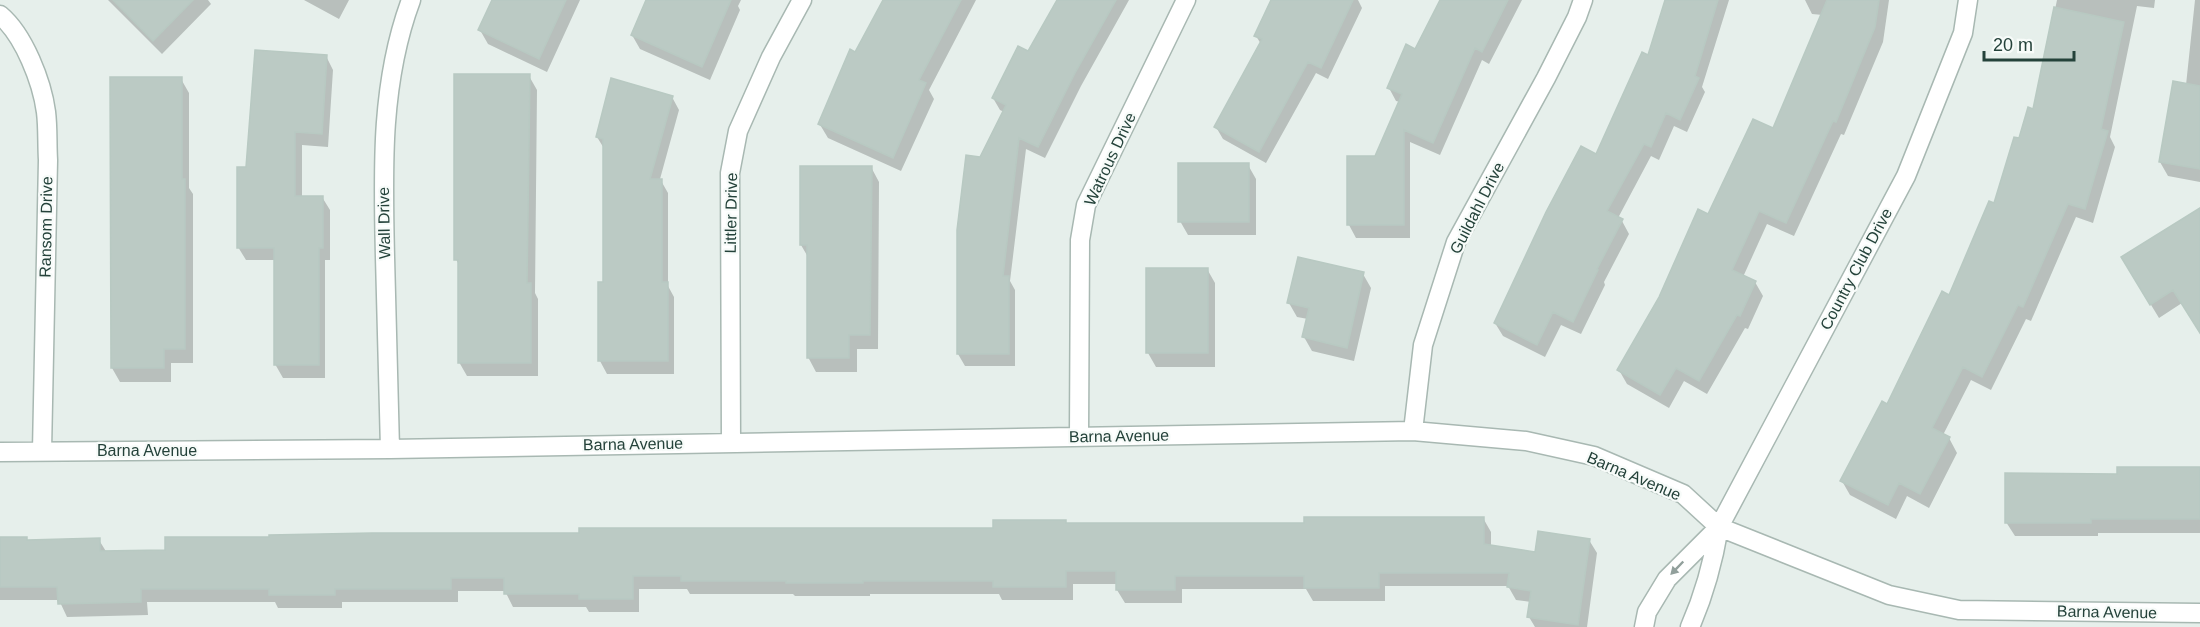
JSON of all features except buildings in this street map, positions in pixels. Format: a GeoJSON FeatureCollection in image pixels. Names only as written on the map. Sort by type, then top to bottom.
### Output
{"type":"FeatureCollection","features":[{"type":"Feature","properties":{"kind":"street","name":"Wall Drive"},"geometry":{"type":"LineString","coordinates":[[390,449],[383,168],[388,90],[405,16],[411,0]]}},
{"type":"Feature","properties":{"kind":"street","name":"Littler Drive"},"geometry":{"type":"LineString","coordinates":[[731,442],[730,174],[738,131],[771,57],[802,0]]}},
{"type":"Feature","properties":{"kind":"street","name":"Watrous Drive"},"geometry":{"type":"LineString","coordinates":[[1079,437],[1080,240],[1086,205],[1186,0]]}},
{"type":"Feature","properties":{"kind":"street","name":"Guildahl Drive"},"geometry":{"type":"LineString","coordinates":[[1413,431],[1423,345],[1456,242],[1546,78],[1577,17],[1583,0]]}},
{"type":"Feature","properties":{"kind":"street","name":"Country Club Drive"},"geometry":{"type":"LineString","coordinates":[[1644,627],[1647,612],[1666,579],[1719,527],[1906,176],[1963,33],[1968,0]]}},
{"type":"Feature","properties":{"kind":"street","name":"Ransom Drive"},"geometry":{"type":"LineString","coordinates":[[0,15],[7,21],[32,62],[46,112],[48,160],[42,451]]}},
{"type":"Feature","properties":{"kind":"street","name":"Barna Avenue"},"geometry":{"type":"LineString","coordinates":[[0,452],[390,449],[1413,431],[1526,441],[1594,456],[1683,494],[1719,527],[1889,595],[1959,610],[2200,613]]}},
{"type":"Feature","properties":{"kind":"street","name":"Country Club Drive"},"geometry":{"type":"LineString","coordinates":[[1690,627],[1705,592],[1719,527]]}}]}
